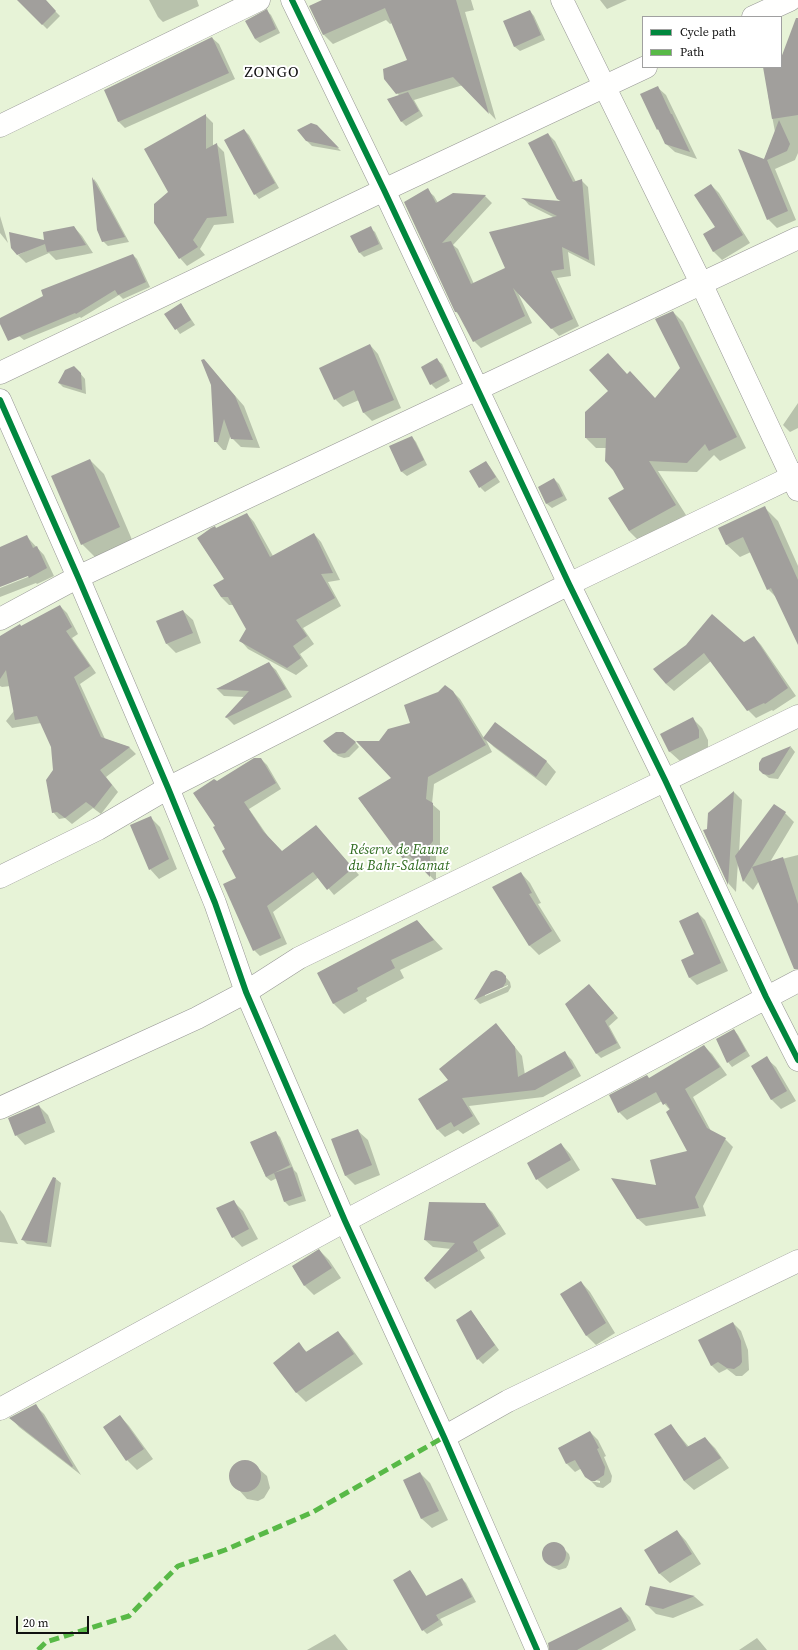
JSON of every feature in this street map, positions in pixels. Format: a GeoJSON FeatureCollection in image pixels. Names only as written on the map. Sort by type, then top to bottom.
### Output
{"type":"FeatureCollection","features":[{"type":"Feature","properties":{"kind":"street"},"geometry":{"type":"LineString","coordinates":[[0,126],[259,0]]}},
{"type":"Feature","properties":{"kind":"street"},"geometry":{"type":"LineString","coordinates":[[292,0],[384,190],[569,584],[665,780],[766,997],[798,1060]]}},
{"type":"Feature","properties":{"kind":"street"},"geometry":{"type":"LineString","coordinates":[[0,877],[98,829],[168,788],[569,584],[796,480],[562,0]]}},
{"type":"Feature","properties":{"kind":"street"},"geometry":{"type":"LineString","coordinates":[[756,16],[790,0]]}},
{"type":"Feature","properties":{"kind":"street"},"geometry":{"type":"LineString","coordinates":[[0,373],[644,68]]}},
{"type":"Feature","properties":{"kind":"street"},"geometry":{"type":"LineString","coordinates":[[0,619],[78,577],[798,238]]}},
{"type":"Feature","properties":{"kind":"street"},"geometry":{"type":"LineString","coordinates":[[0,400],[78,577],[168,788],[215,903],[246,992],[346,1221],[444,1437],[536,1650]]}},
{"type":"Feature","properties":{"kind":"street"},"geometry":{"type":"LineString","coordinates":[[0,1108],[197,1018],[246,992],[299,958],[798,716]]}},
{"type":"Feature","properties":{"kind":"street"},"geometry":{"type":"LineString","coordinates":[[0,1409],[346,1221],[798,981]]}},
{"type":"Feature","properties":{"kind":"street"},"geometry":{"type":"LineString","coordinates":[[444,1437],[508,1401],[798,1261]]}},
{"type":"Feature","properties":{"kind":"green space","name":"Réserve de Faune du Bahr-Salamat"},"geometry":{"type":"Polygon","coordinates":[[[0,0],[798,0],[798,1650],[0,1650],[0,0]]]}},
{"type":"Feature","properties":{"kind":"building"},"geometry":{"type":"Polygon","coordinates":[[[17,0],[46,0],[56,11],[42,25],[17,0]]]}},
{"type":"Feature","properties":{"kind":"building"},"geometry":{"type":"Polygon","coordinates":[[[322,0],[456,0],[489,114],[453,77],[396,94],[384,79],[383,69],[407,60],[385,8],[323,35],[309,6],[322,0]]]}},
{"type":"Feature","properties":{"kind":"building"},"geometry":{"type":"Polygon","coordinates":[[[267,9],[276,29],[255,39],[245,21],[267,9]]]}},
{"type":"Feature","properties":{"kind":"building"},"geometry":{"type":"Polygon","coordinates":[[[530,10],[541,35],[514,47],[503,21],[530,10]]]}},
{"type":"Feature","properties":{"kind":"building"},"geometry":{"type":"Polygon","coordinates":[[[796,18],[798,18],[798,115],[772,119],[763,68],[782,68],[782,55],[796,18]]]}},
{"type":"Feature","properties":{"kind":"building"},"geometry":{"type":"Polygon","coordinates":[[[212,37],[229,73],[118,122],[104,90],[212,37]]]}},
{"type":"Feature","properties":{"kind":"building"},"geometry":{"type":"Polygon","coordinates":[[[658,86],[690,152],[665,144],[658,129],[657,130],[640,94],[658,86]]]}},
{"type":"Feature","properties":{"kind":"building"},"geometry":{"type":"Polygon","coordinates":[[[408,92],[419,111],[401,122],[387,99],[408,92]]]}},
{"type":"Feature","properties":{"kind":"building"},"geometry":{"type":"Polygon","coordinates":[[[206,114],[206,149],[217,143],[227,216],[207,218],[193,240],[198,247],[179,259],[154,223],[154,204],[168,192],[144,149],[206,114]]]}},
{"type":"Feature","properties":{"kind":"building"},"geometry":{"type":"Polygon","coordinates":[[[779,120],[790,144],[787,151],[767,160],[788,211],[767,220],[738,149],[764,159],[779,120]]]}},
{"type":"Feature","properties":{"kind":"building"},"geometry":{"type":"Polygon","coordinates":[[[311,123],[317,125],[339,148],[306,141],[297,130],[311,123]]]}},
{"type":"Feature","properties":{"kind":"building"},"geometry":{"type":"Polygon","coordinates":[[[244,129],[275,183],[254,195],[224,140],[244,129]]]}},
{"type":"Feature","properties":{"kind":"building"},"geometry":{"type":"Polygon","coordinates":[[[548,133],[573,182],[582,179],[589,260],[562,247],[564,269],[551,271],[573,319],[551,329],[513,288],[525,316],[473,342],[457,312],[455,312],[404,202],[428,188],[436,203],[453,193],[486,195],[442,243],[451,241],[471,284],[505,268],[489,232],[557,216],[521,198],[561,201],[557,199],[528,143],[548,133]]]}},
{"type":"Feature","properties":{"kind":"building"},"geometry":{"type":"Polygon","coordinates":[[[92,177],[125,237],[102,242],[97,230],[92,177]]]}},
{"type":"Feature","properties":{"kind":"building"},"geometry":{"type":"Polygon","coordinates":[[[711,184],[743,235],[713,252],[703,234],[715,227],[694,195],[711,184]]]}},
{"type":"Feature","properties":{"kind":"building"},"geometry":{"type":"Polygon","coordinates":[[[74,226],[86,245],[47,252],[45,244],[17,255],[11,248],[9,232],[44,240],[43,232],[74,226]]]}},
{"type":"Feature","properties":{"kind":"building"},"geometry":{"type":"Polygon","coordinates":[[[371,226],[379,244],[359,253],[350,236],[371,226]]]}},
{"type":"Feature","properties":{"kind":"building"},"geometry":{"type":"Polygon","coordinates":[[[133,254],[146,282],[118,295],[115,290],[76,314],[75,313],[8,341],[0,324],[0,318],[43,296],[41,290],[133,254]]]}},
{"type":"Feature","properties":{"kind":"building"},"geometry":{"type":"Polygon","coordinates":[[[181,303],[191,320],[175,330],[164,314],[181,303]]]}},
{"type":"Feature","properties":{"kind":"building"},"geometry":{"type":"Polygon","coordinates":[[[673,311],[737,437],[709,451],[705,444],[687,463],[649,461],[676,505],[629,531],[608,498],[624,489],[613,470],[605,461],[606,438],[585,438],[585,412],[608,391],[589,370],[608,353],[627,374],[630,371],[655,398],[680,368],[655,319],[673,311]]]}},
{"type":"Feature","properties":{"kind":"building"},"geometry":{"type":"Polygon","coordinates":[[[370,344],[394,400],[363,413],[354,390],[334,400],[319,368],[370,344]]]}},
{"type":"Feature","properties":{"kind":"building"},"geometry":{"type":"Polygon","coordinates":[[[437,358],[447,376],[430,385],[421,367],[437,358]]]}},
{"type":"Feature","properties":{"kind":"building"},"geometry":{"type":"Polygon","coordinates":[[[204,359],[235,396],[253,440],[231,439],[224,419],[218,442],[214,442],[211,385],[201,360],[204,359]]]}},
{"type":"Feature","properties":{"kind":"building"},"geometry":{"type":"Polygon","coordinates":[[[74,366],[81,373],[82,390],[58,383],[65,370],[74,366]]]}},
{"type":"Feature","properties":{"kind":"building"},"geometry":{"type":"Polygon","coordinates":[[[412,436],[424,460],[401,472],[389,446],[412,436]]]}},
{"type":"Feature","properties":{"kind":"building"},"geometry":{"type":"Polygon","coordinates":[[[90,459],[120,527],[81,545],[51,476],[90,459]]]}},
{"type":"Feature","properties":{"kind":"building"},"geometry":{"type":"Polygon","coordinates":[[[486,461],[496,477],[479,488],[469,471],[486,461]]]}},
{"type":"Feature","properties":{"kind":"building"},"geometry":{"type":"Polygon","coordinates":[[[554,478],[563,496],[546,504],[538,487],[554,478]]]}},
{"type":"Feature","properties":{"kind":"building"},"geometry":{"type":"Polygon","coordinates":[[[765,506],[798,580],[798,645],[771,588],[767,590],[743,537],[726,545],[718,528],[765,506]]]}},
{"type":"Feature","properties":{"kind":"building"},"geometry":{"type":"Polygon","coordinates":[[[247,513],[270,557],[314,533],[333,573],[321,574],[335,598],[296,620],[307,636],[293,646],[301,658],[287,668],[239,641],[246,629],[228,597],[221,597],[213,585],[224,579],[197,538],[215,526],[216,528],[247,513]]]}},
{"type":"Feature","properties":{"kind":"building"},"geometry":{"type":"Polygon","coordinates":[[[27,535],[33,548],[37,546],[47,568],[29,578],[28,576],[0,587],[0,547],[27,535]]]}},
{"type":"Feature","properties":{"kind":"building"},"geometry":{"type":"Polygon","coordinates":[[[60,605],[72,627],[66,631],[90,666],[74,677],[101,737],[130,747],[100,770],[112,785],[94,808],[86,802],[65,818],[57,812],[52,813],[46,780],[53,770],[51,747],[37,716],[15,720],[6,670],[0,679],[0,636],[20,624],[21,626],[60,605]]]}},
{"type":"Feature","properties":{"kind":"building"},"geometry":{"type":"Polygon","coordinates":[[[183,610],[193,633],[166,644],[156,621],[183,610]]]}},
{"type":"Feature","properties":{"kind":"building"},"geometry":{"type":"Polygon","coordinates":[[[712,614],[744,642],[754,636],[788,688],[765,704],[764,703],[747,711],[704,653],[666,684],[653,669],[686,645],[712,614]]]}},
{"type":"Feature","properties":{"kind":"building"},"geometry":{"type":"Polygon","coordinates":[[[269,662],[286,689],[226,718],[225,717],[249,691],[216,689],[269,662]]]}},
{"type":"Feature","properties":{"kind":"building"},"geometry":{"type":"Polygon","coordinates":[[[445,685],[453,691],[486,745],[428,777],[426,799],[433,803],[433,841],[430,845],[430,877],[407,853],[403,859],[358,798],[391,778],[356,741],[379,741],[388,729],[410,723],[404,705],[438,692],[445,685]]]}},
{"type":"Feature","properties":{"kind":"building"},"geometry":{"type":"Polygon","coordinates":[[[693,717],[699,730],[699,738],[669,752],[660,734],[693,717]]]}},
{"type":"Feature","properties":{"kind":"building"},"geometry":{"type":"Polygon","coordinates":[[[495,722],[547,761],[536,777],[483,738],[495,722]]]}},
{"type":"Feature","properties":{"kind":"building"},"geometry":{"type":"Polygon","coordinates":[[[336,732],[343,732],[356,742],[345,753],[338,754],[333,752],[323,741],[336,732]]]}},
{"type":"Feature","properties":{"kind":"building"},"geometry":{"type":"Polygon","coordinates":[[[791,746],[774,773],[769,775],[763,774],[759,770],[759,763],[762,758],[791,746]]]}},
{"type":"Feature","properties":{"kind":"building"},"geometry":{"type":"Polygon","coordinates":[[[254,758],[261,758],[276,783],[244,802],[263,831],[282,851],[316,825],[353,868],[327,890],[313,872],[267,906],[281,938],[253,951],[223,884],[236,878],[222,851],[225,849],[213,827],[215,826],[193,793],[214,779],[217,781],[254,758]]]}},
{"type":"Feature","properties":{"kind":"building"},"geometry":{"type":"Polygon","coordinates":[[[734,791],[728,885],[703,830],[707,829],[708,813],[734,791]]]}},
{"type":"Feature","properties":{"kind":"building"},"geometry":{"type":"Polygon","coordinates":[[[774,804],[786,812],[743,882],[735,856],[774,804]]]}},
{"type":"Feature","properties":{"kind":"building"},"geometry":{"type":"Polygon","coordinates":[[[151,816],[169,859],[149,870],[130,825],[151,816]]]}},
{"type":"Feature","properties":{"kind":"building"},"geometry":{"type":"Polygon","coordinates":[[[783,857],[798,904],[798,969],[794,969],[752,867],[783,857]]]}},
{"type":"Feature","properties":{"kind":"building"},"geometry":{"type":"Polygon","coordinates":[[[521,872],[532,893],[529,894],[552,931],[529,946],[492,887],[521,872]]]}},
{"type":"Feature","properties":{"kind":"building"},"geometry":{"type":"Polygon","coordinates":[[[698,912],[721,963],[689,978],[681,960],[694,954],[679,921],[698,912]]]}},
{"type":"Feature","properties":{"kind":"building"},"geometry":{"type":"Polygon","coordinates":[[[417,920],[434,940],[391,960],[395,968],[357,988],[358,991],[333,1004],[317,973],[417,920]]]}},
{"type":"Feature","properties":{"kind":"building"},"geometry":{"type":"Polygon","coordinates":[[[496,970],[502,972],[506,976],[506,982],[503,987],[474,1000],[491,972],[496,970]]]}},
{"type":"Feature","properties":{"kind":"building"},"geometry":{"type":"Polygon","coordinates":[[[589,984],[614,1013],[605,1021],[617,1043],[596,1054],[565,1004],[589,984]]]}},
{"type":"Feature","properties":{"kind":"building"},"geometry":{"type":"Polygon","coordinates":[[[496,1023],[515,1047],[518,1077],[565,1051],[574,1068],[535,1090],[462,1098],[473,1116],[454,1127],[451,1122],[437,1130],[418,1099],[448,1080],[439,1069],[496,1023]]]}},
{"type":"Feature","properties":{"kind":"building"},"geometry":{"type":"Polygon","coordinates":[[[734,1029],[746,1051],[727,1063],[716,1039],[734,1029]]]}},
{"type":"Feature","properties":{"kind":"building"},"geometry":{"type":"Polygon","coordinates":[[[704,1045],[720,1067],[685,1089],[707,1128],[726,1138],[695,1197],[699,1208],[637,1219],[611,1178],[656,1185],[650,1160],[687,1151],[666,1112],[670,1109],[666,1103],[663,1105],[656,1092],[618,1113],[609,1095],[647,1075],[649,1078],[704,1045]]]}},
{"type":"Feature","properties":{"kind":"building"},"geometry":{"type":"Polygon","coordinates":[[[767,1056],[787,1091],[771,1100],[751,1066],[767,1056]]]}},
{"type":"Feature","properties":{"kind":"building"},"geometry":{"type":"Polygon","coordinates":[[[39,1105],[46,1123],[15,1136],[8,1118],[39,1105]]]}},
{"type":"Feature","properties":{"kind":"building"},"geometry":{"type":"Polygon","coordinates":[[[358,1129],[372,1165],[345,1176],[331,1139],[358,1129]]]}},
{"type":"Feature","properties":{"kind":"building"},"geometry":{"type":"Polygon","coordinates":[[[276,1131],[290,1165],[266,1177],[250,1142],[276,1131]]]}},
{"type":"Feature","properties":{"kind":"building"},"geometry":{"type":"Polygon","coordinates":[[[561,1143],[571,1160],[536,1180],[527,1163],[561,1143]]]}},
{"type":"Feature","properties":{"kind":"building"},"geometry":{"type":"Polygon","coordinates":[[[292,1167],[302,1196],[284,1202],[274,1173],[292,1167]]]}},
{"type":"Feature","properties":{"kind":"building"},"geometry":{"type":"Polygon","coordinates":[[[53,1177],[56,1178],[47,1243],[21,1240],[53,1177]]]}},
{"type":"Feature","properties":{"kind":"building"},"geometry":{"type":"Polygon","coordinates":[[[234,1200],[249,1229],[232,1238],[216,1208],[234,1200]]]}},
{"type":"Feature","properties":{"kind":"building"},"geometry":{"type":"Polygon","coordinates":[[[429,1202],[485,1203],[499,1226],[473,1242],[478,1251],[427,1282],[424,1278],[455,1243],[424,1240],[429,1202]]]}},
{"type":"Feature","properties":{"kind":"building"},"geometry":{"type":"Polygon","coordinates":[[[319,1249],[332,1268],[304,1286],[292,1266],[319,1249]]]}},
{"type":"Feature","properties":{"kind":"building"},"geometry":{"type":"Polygon","coordinates":[[[581,1281],[606,1323],[586,1336],[560,1294],[581,1281]]]}},
{"type":"Feature","properties":{"kind":"building"},"geometry":{"type":"Polygon","coordinates":[[[471,1310],[495,1345],[477,1360],[456,1320],[471,1310]]]}},
{"type":"Feature","properties":{"kind":"building"},"geometry":{"type":"Polygon","coordinates":[[[733,1322],[741,1341],[742,1362],[734,1369],[727,1368],[718,1362],[711,1366],[698,1340],[733,1322]]]}},
{"type":"Feature","properties":{"kind":"building"},"geometry":{"type":"Polygon","coordinates":[[[338,1331],[354,1354],[296,1393],[273,1363],[299,1342],[306,1352],[338,1331]]]}},
{"type":"Feature","properties":{"kind":"building"},"geometry":{"type":"Polygon","coordinates":[[[36,1404],[73,1466],[72,1467],[9,1418],[36,1404]]]}},
{"type":"Feature","properties":{"kind":"building"},"geometry":{"type":"Polygon","coordinates":[[[120,1415],[144,1449],[126,1461],[103,1427],[120,1415]]]}},
{"type":"Feature","properties":{"kind":"building"},"geometry":{"type":"Polygon","coordinates":[[[671,1424],[687,1447],[705,1437],[721,1458],[684,1481],[654,1434],[671,1424]]]}},
{"type":"Feature","properties":{"kind":"building"},"geometry":{"type":"Polygon","coordinates":[[[590,1431],[599,1448],[597,1449],[605,1467],[604,1475],[595,1481],[591,1481],[585,1477],[575,1460],[566,1464],[558,1448],[590,1431]]]}},
{"type":"Feature","properties":{"kind":"building"},"geometry":{"type":"Polygon","coordinates":[[[242,1460],[248,1460],[258,1467],[261,1476],[260,1482],[254,1489],[248,1492],[242,1492],[232,1485],[229,1479],[229,1473],[236,1463],[242,1460]]]}},
{"type":"Feature","properties":{"kind":"building"},"geometry":{"type":"Polygon","coordinates":[[[420,1472],[439,1511],[421,1519],[403,1480],[420,1472]]]}},
{"type":"Feature","properties":{"kind":"building"},"geometry":{"type":"Polygon","coordinates":[[[677,1530],[692,1554],[659,1574],[644,1550],[677,1530]]]}},
{"type":"Feature","properties":{"kind":"building"},"geometry":{"type":"Polygon","coordinates":[[[554,1542],[559,1543],[565,1549],[565,1559],[559,1565],[554,1566],[549,1565],[543,1559],[542,1554],[543,1549],[549,1543],[554,1542]]]}},
{"type":"Feature","properties":{"kind":"building"},"geometry":{"type":"Polygon","coordinates":[[[410,1570],[426,1596],[462,1578],[472,1597],[436,1615],[439,1620],[422,1631],[393,1580],[410,1570]]]}},
{"type":"Feature","properties":{"kind":"building"},"geometry":{"type":"Polygon","coordinates":[[[650,1586],[695,1596],[663,1609],[645,1605],[650,1586]]]}},
{"type":"Feature","properties":{"kind":"building"},"geometry":{"type":"Polygon","coordinates":[[[621,1607],[629,1621],[577,1650],[549,1650],[548,1643],[621,1607]]]}},
{"type":"Feature","properties":{"kind":"marked path"},"geometry":{"type":"LineString","coordinates":[[38,1650],[46,1642],[129,1616],[178,1566],[225,1550],[313,1512],[444,1437]]}},
{"type":"Feature","properties":{"kind":"cycle path"},"geometry":{"type":"LineString","coordinates":[[292,0],[384,190],[569,584],[665,780],[766,997],[798,1060]]}},
{"type":"Feature","properties":{"kind":"cycle path"},"geometry":{"type":"LineString","coordinates":[[0,400],[78,577],[168,788],[215,903],[246,992],[345,1221],[444,1437],[537,1650]]}},
{"type":"Feature","properties":{"kind":"district","name":"ZONGO"},"geometry":{"type":"Point","coordinates":[272,73]}}]}
